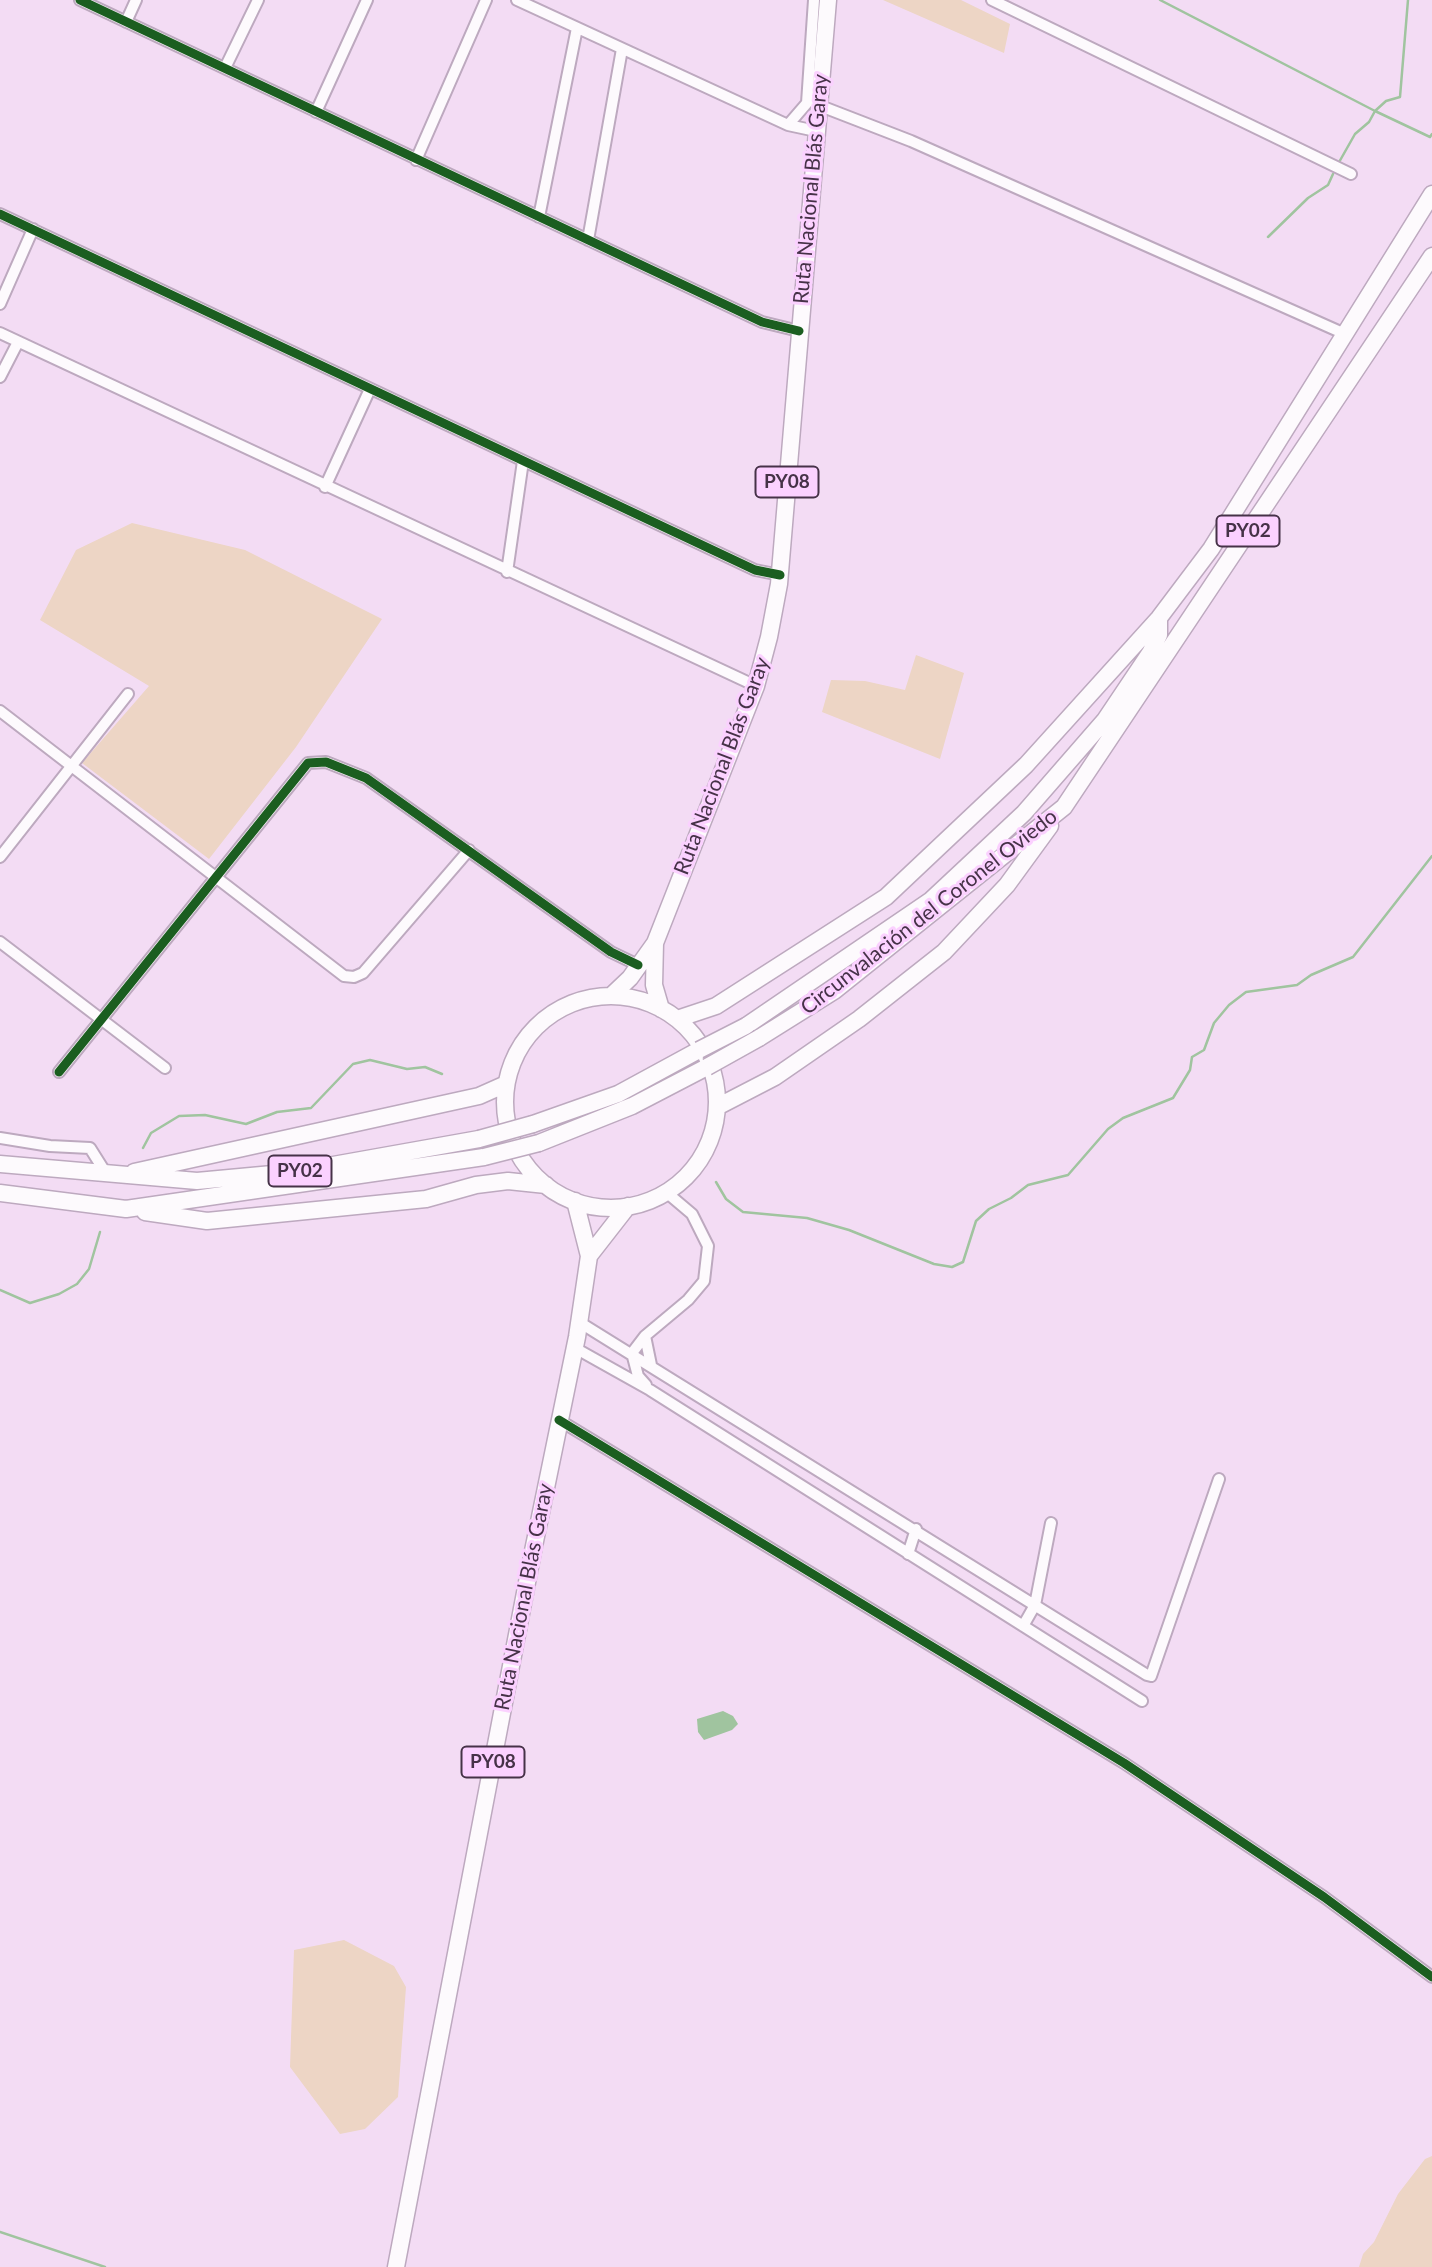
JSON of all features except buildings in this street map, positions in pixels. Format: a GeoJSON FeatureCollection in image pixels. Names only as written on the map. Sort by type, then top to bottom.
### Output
{"type":"FeatureCollection","features":[{"type":"Feature","properties":{"kind":"highway","name":"Ruta Nacional Blás Garay"},"geometry":{"type":"LineString","coordinates":[[611,996],[630,978],[655,943],[756,686],[780,575],[828,0]]}},
{"type":"Feature","properties":{"kind":"highway","name":"Circunvalación del Coronel Oviedo"},"geometry":{"type":"LineString","coordinates":[[0,1164],[197,1181],[294,1172],[479,1139],[533,1124],[618,1094],[746,1026],[930,900],[1024,813],[1105,720],[1150,653],[1159,635],[1159,618],[1210,549],[1432,194]]}},
{"type":"Feature","properties":{"kind":"highway","name":"Circunvalación del Coronel Oviedo"},"geometry":{"type":"LineString","coordinates":[[0,1193],[126,1209],[484,1157],[539,1143],[632,1106],[759,1038],[834,991],[1064,807],[1432,256]]}},
{"type":"Feature","properties":{"kind":"highway"},"geometry":{"type":"LineString","coordinates":[[677,1019],[716,1006],[886,897],[1026,765],[1159,618]]}},
{"type":"Feature","properties":{"kind":"highway"},"geometry":{"type":"LineString","coordinates":[[717,1107],[775,1077],[849,1027],[944,952],[1007,885],[1064,807]]}},
{"type":"Feature","properties":{"kind":"highway","name":"Ruta Nacional Blás Garay"},"geometry":{"type":"LineString","coordinates":[[655,943],[654,985],[661,1009]]}},
{"type":"Feature","properties":{"kind":"highway"},"geometry":{"type":"LineString","coordinates":[[611,996],[637,999],[677,1019],[691,1032],[711,1067],[717,1107],[714,1127],[702,1156],[682,1180],[666,1192],[628,1206],[601,1206],[575,1201],[546,1185],[532,1172],[512,1140],[507,1122],[506,1084],[519,1049],[543,1021],[575,1003],[611,996]]}},
{"type":"Feature","properties":{"kind":"highway"},"geometry":{"type":"LineString","coordinates":[[113,1175],[479,1096],[506,1084]]}},
{"type":"Feature","properties":{"kind":"highway"},"geometry":{"type":"LineString","coordinates":[[126,1209],[207,1221],[426,1199],[476,1185],[508,1181],[546,1185]]}},
{"type":"Feature","properties":{"kind":"highway","name":"Ruta Nacional Blás Garay"},"geometry":{"type":"LineString","coordinates":[[396,2267],[575,1348],[589,1256],[575,1201]]}},
{"type":"Feature","properties":{"kind":"highway","name":"Ruta Nacional Blás Garay"},"geometry":{"type":"LineString","coordinates":[[589,1256],[628,1206]]}},
{"type":"Feature","properties":{"kind":"street"},"geometry":{"type":"LineString","coordinates":[[79,0],[762,322],[799,331]]}},
{"type":"Feature","properties":{"kind":"street"},"geometry":{"type":"LineString","coordinates":[[126,22],[136,0]]}},
{"type":"Feature","properties":{"kind":"street"},"geometry":{"type":"LineString","coordinates":[[225,68],[258,0]]}},
{"type":"Feature","properties":{"kind":"street"},"geometry":{"type":"LineString","coordinates":[[316,113],[367,0]]}},
{"type":"Feature","properties":{"kind":"street"},"geometry":{"type":"LineString","coordinates":[[416,160],[486,0]]}},
{"type":"Feature","properties":{"kind":"street"},"geometry":{"type":"LineString","coordinates":[[517,0],[788,125],[816,131]]}},
{"type":"Feature","properties":{"kind":"street"},"geometry":{"type":"LineString","coordinates":[[788,125],[807,103],[814,0]]}},
{"type":"Feature","properties":{"kind":"street"},"geometry":{"type":"LineString","coordinates":[[992,0],[1351,174]]}},
{"type":"Feature","properties":{"kind":"street"},"geometry":{"type":"LineString","coordinates":[[539,217],[577,28]]}},
{"type":"Feature","properties":{"kind":"street"},"geometry":{"type":"LineString","coordinates":[[587,240],[622,48]]}},
{"type":"Feature","properties":{"kind":"street"},"geometry":{"type":"LineString","coordinates":[[818,105],[911,141],[1345,334]]}},
{"type":"Feature","properties":{"kind":"street"},"geometry":{"type":"LineString","coordinates":[[0,214],[755,570],[780,575]]}},
{"type":"Feature","properties":{"kind":"street"},"geometry":{"type":"LineString","coordinates":[[0,304],[33,229]]}},
{"type":"Feature","properties":{"kind":"street"},"geometry":{"type":"LineString","coordinates":[[0,333],[756,686]]}},
{"type":"Feature","properties":{"kind":"street"},"geometry":{"type":"LineString","coordinates":[[0,377],[18,342]]}},
{"type":"Feature","properties":{"kind":"street"},"geometry":{"type":"LineString","coordinates":[[325,487],[370,388]]}},
{"type":"Feature","properties":{"kind":"street"},"geometry":{"type":"LineString","coordinates":[[507,572],[523,460]]}},
{"type":"Feature","properties":{"kind":"street"},"geometry":{"type":"LineString","coordinates":[[0,857],[128,694]]}},
{"type":"Feature","properties":{"kind":"street"},"geometry":{"type":"LineString","coordinates":[[0,711],[344,975],[354,977],[363,973],[469,850]]}},
{"type":"Feature","properties":{"kind":"street"},"geometry":{"type":"LineString","coordinates":[[59,1072],[308,763],[326,762],[366,778],[611,953],[638,965]]}},
{"type":"Feature","properties":{"kind":"street"},"geometry":{"type":"LineString","coordinates":[[0,942],[165,1068]]}},
{"type":"Feature","properties":{"kind":"street"},"geometry":{"type":"LineString","coordinates":[[0,1138],[50,1146],[90,1147],[113,1175]]}},
{"type":"Feature","properties":{"kind":"street"},"geometry":{"type":"LineString","coordinates":[[632,1353],[645,1336],[688,1300],[704,1281],[708,1246],[692,1214],[666,1192]]}},
{"type":"Feature","properties":{"kind":"street"},"geometry":{"type":"LineString","coordinates":[[579,1322],[1151,1676],[1219,1479]]}},
{"type":"Feature","properties":{"kind":"street"},"geometry":{"type":"LineString","coordinates":[[645,1336],[651,1365]]}},
{"type":"Feature","properties":{"kind":"street"},"geometry":{"type":"LineString","coordinates":[[575,1348],[650,1390],[1142,1701]]}},
{"type":"Feature","properties":{"kind":"street"},"geometry":{"type":"LineString","coordinates":[[632,1353],[638,1376],[650,1390]]}},
{"type":"Feature","properties":{"kind":"street"},"geometry":{"type":"LineString","coordinates":[[559,1420],[1124,1763],[1324,1897],[1432,1977]]}},
{"type":"Feature","properties":{"kind":"street"},"geometry":{"type":"LineString","coordinates":[[1023,1626],[1035,1605],[1051,1523]]}},
{"type":"Feature","properties":{"kind":"street"},"geometry":{"type":"LineString","coordinates":[[908,1555],[916,1529]]}},
{"type":"Feature","properties":{"kind":"shaded area"},"geometry":{"type":"Polygon","coordinates":[[[883,0],[961,0],[1010,24],[1004,53],[883,0]]]}},
{"type":"Feature","properties":{"kind":"shaded area"},"geometry":{"type":"Polygon","coordinates":[[[132,523],[245,550],[382,619],[296,747],[209,859],[82,763],[149,686],[40,620],[76,550],[132,523]]]}},
{"type":"Feature","properties":{"kind":"shaded area"},"geometry":{"type":"Polygon","coordinates":[[[916,655],[964,673],[940,759],[822,712],[831,680],[865,681],[905,690],[916,655]]]}},
{"type":"Feature","properties":{"kind":"shaded area"},"geometry":{"type":"Polygon","coordinates":[[[723,1711],[733,1716],[738,1724],[732,1730],[704,1740],[698,1732],[697,1719],[723,1711]]]}},
{"type":"Feature","properties":{"kind":"shaded area"},"geometry":{"type":"Polygon","coordinates":[[[344,1940],[394,1966],[406,1987],[398,2097],[365,2129],[340,2134],[290,2067],[294,1950],[344,1940]]]}},
{"type":"Feature","properties":{"kind":"shaded area"},"geometry":{"type":"Polygon","coordinates":[[[1432,2156],[1432,2267],[1359,2267],[1363,2254],[1374,2242],[1398,2194],[1425,2159],[1432,2156]]]}},
{"type":"Feature","properties":{"kind":"waterway"},"geometry":{"type":"LineString","coordinates":[[1160,0],[1375,111],[1430,137],[1432,134]]}},
{"type":"Feature","properties":{"kind":"waterway"},"geometry":{"type":"LineString","coordinates":[[1338,164],[1355,134],[1369,122],[1375,111],[1386,101],[1400,97],[1408,0]]}},
{"type":"Feature","properties":{"kind":"waterway"},"geometry":{"type":"LineString","coordinates":[[1268,237],[1308,198],[1328,185],[1333,174]]}},
{"type":"Feature","properties":{"kind":"waterway"},"geometry":{"type":"LineString","coordinates":[[716,1182],[726,1199],[743,1212],[807,1218],[849,1230],[934,1264],[952,1267],[963,1262],[976,1221],[989,1209],[1011,1198],[1028,1185],[1068,1175],[1108,1129],[1123,1118],[1173,1098],[1190,1070],[1192,1057],[1204,1050],[1214,1023],[1229,1005],[1246,992],[1297,985],[1311,975],[1353,957],[1432,856]]}},
{"type":"Feature","properties":{"kind":"waterway"},"geometry":{"type":"LineString","coordinates":[[143,1148],[151,1133],[179,1116],[205,1115],[246,1124],[277,1112],[311,1108],[353,1064],[370,1060],[407,1069],[425,1067],[442,1074]]}},
{"type":"Feature","properties":{"kind":"waterway"},"geometry":{"type":"LineString","coordinates":[[0,1290],[30,1303],[59,1294],[77,1284],[89,1269],[100,1232]]}},
{"type":"Feature","properties":{"kind":"waterway"},"geometry":{"type":"LineString","coordinates":[[0,2232],[105,2267]]}},
{"type":"Feature","properties":{"kind":"cycle path"},"geometry":{"type":"LineString","coordinates":[[80,0],[762,322],[799,331]]}},
{"type":"Feature","properties":{"kind":"cycle path"},"geometry":{"type":"LineString","coordinates":[[0,214],[755,570],[780,575]]}},
{"type":"Feature","properties":{"kind":"cycle path"},"geometry":{"type":"LineString","coordinates":[[59,1072],[308,763],[326,762],[366,778],[611,952],[638,965]]}},
{"type":"Feature","properties":{"kind":"cycle path"},"geometry":{"type":"LineString","coordinates":[[559,1420],[1124,1763],[1324,1897],[1432,1977]]}}]}
